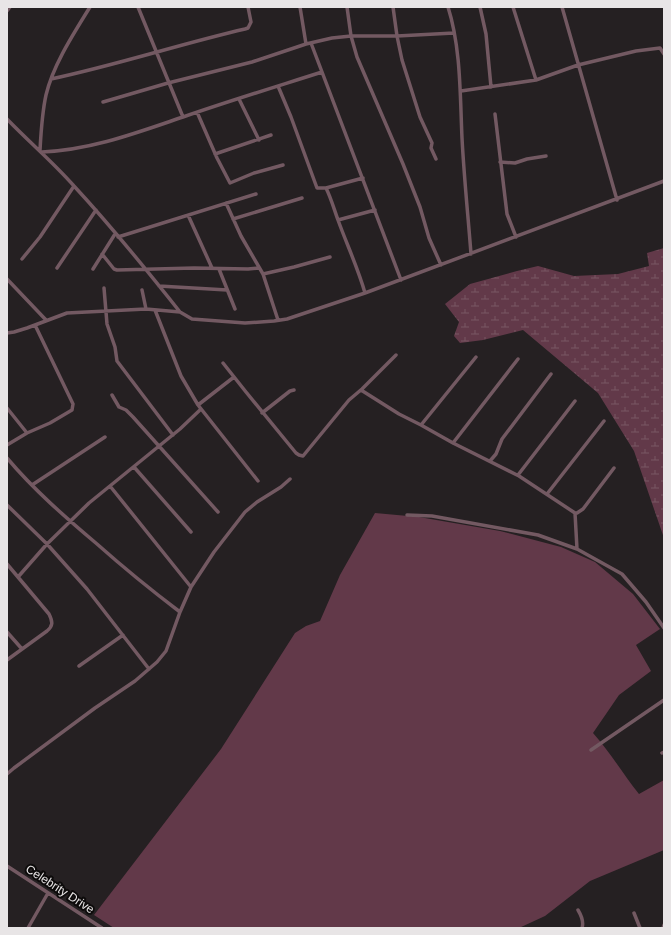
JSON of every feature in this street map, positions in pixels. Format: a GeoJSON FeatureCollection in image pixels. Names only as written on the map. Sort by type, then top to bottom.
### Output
{"type":"FeatureCollection","features":[{"type":"Feature","properties":{"kind":"street"},"geometry":{"type":"LineString","coordinates":[[7,11],[10,7]]}},
{"type":"Feature","properties":{"kind":"street"},"geometry":{"type":"LineString","coordinates":[[41,151],[45,102],[51,79],[67,45],[90,7]]}},
{"type":"Feature","properties":{"kind":"street"},"geometry":{"type":"LineString","coordinates":[[138,7],[183,117]]}},
{"type":"Feature","properties":{"kind":"street"},"geometry":{"type":"LineString","coordinates":[[51,79],[98,69],[248,28],[251,22],[248,7]]}},
{"type":"Feature","properties":{"kind":"street"},"geometry":{"type":"LineString","coordinates":[[300,7],[306,44]]}},
{"type":"Feature","properties":{"kind":"street"},"geometry":{"type":"LineString","coordinates":[[347,7],[351,36],[356,57],[403,164],[420,207],[429,238],[441,265]]}},
{"type":"Feature","properties":{"kind":"street"},"geometry":{"type":"LineString","coordinates":[[393,7],[402,60],[420,117],[432,143],[431,148],[436,159]]}},
{"type":"Feature","properties":{"kind":"street"},"geometry":{"type":"LineString","coordinates":[[448,7],[454,33],[461,91],[462,138],[471,254]]}},
{"type":"Feature","properties":{"kind":"street"},"geometry":{"type":"LineString","coordinates":[[480,7],[486,34],[491,87]]}},
{"type":"Feature","properties":{"kind":"street"},"geometry":{"type":"LineString","coordinates":[[513,7],[536,80]]}},
{"type":"Feature","properties":{"kind":"street"},"geometry":{"type":"LineString","coordinates":[[562,7],[617,200]]}},
{"type":"Feature","properties":{"kind":"street"},"geometry":{"type":"LineString","coordinates":[[104,102],[168,83],[252,62],[306,44],[337,37],[454,33]]}},
{"type":"Feature","properties":{"kind":"street"},"geometry":{"type":"LineString","coordinates":[[311,43],[401,280]]}},
{"type":"Feature","properties":{"kind":"street"},"geometry":{"type":"LineString","coordinates":[[461,91],[536,80],[578,65],[636,51],[660,48],[664,54]]}},
{"type":"Feature","properties":{"kind":"street"},"geometry":{"type":"LineString","coordinates":[[41,151],[76,149],[131,135],[322,72]]}},
{"type":"Feature","properties":{"kind":"street"},"geometry":{"type":"LineString","coordinates":[[278,86],[317,188],[326,188],[362,178]]}},
{"type":"Feature","properties":{"kind":"street"},"geometry":{"type":"LineString","coordinates":[[239,99],[259,140]]}},
{"type":"Feature","properties":{"kind":"street"},"geometry":{"type":"LineString","coordinates":[[197,112],[214,154],[230,183],[254,173],[283,165]]}},
{"type":"Feature","properties":{"kind":"street"},"geometry":{"type":"LineString","coordinates":[[495,114],[507,214],[516,237]]}},
{"type":"Feature","properties":{"kind":"street"},"geometry":{"type":"LineString","coordinates":[[8,121],[41,151],[74,186],[160,286],[180,312],[192,319],[246,323],[278,320],[308,312],[401,280],[664,182]]}},
{"type":"Feature","properties":{"kind":"street"},"geometry":{"type":"LineString","coordinates":[[214,154],[271,135]]}},
{"type":"Feature","properties":{"kind":"street"},"geometry":{"type":"LineString","coordinates":[[500,162],[515,163],[527,159],[546,156]]}},
{"type":"Feature","properties":{"kind":"street"},"geometry":{"type":"LineString","coordinates":[[22,259],[40,237],[74,186]]}},
{"type":"Feature","properties":{"kind":"street"},"geometry":{"type":"LineString","coordinates":[[326,188],[351,250],[365,293]]}},
{"type":"Feature","properties":{"kind":"street"},"geometry":{"type":"LineString","coordinates":[[92,269],[117,235],[256,194]]}},
{"type":"Feature","properties":{"kind":"street"},"geometry":{"type":"LineString","coordinates":[[233,219],[302,198]]}},
{"type":"Feature","properties":{"kind":"street"},"geometry":{"type":"LineString","coordinates":[[226,203],[263,274],[278,320]]}},
{"type":"Feature","properties":{"kind":"street"},"geometry":{"type":"LineString","coordinates":[[57,268],[96,210]]}},
{"type":"Feature","properties":{"kind":"street"},"geometry":{"type":"LineString","coordinates":[[338,220],[375,210]]}},
{"type":"Feature","properties":{"kind":"street"},"geometry":{"type":"LineString","coordinates":[[188,215],[212,268]]}},
{"type":"Feature","properties":{"kind":"street"},"geometry":{"type":"LineString","coordinates":[[102,254],[114,269],[259,268]]}},
{"type":"Feature","properties":{"kind":"street"},"geometry":{"type":"LineString","coordinates":[[263,274],[294,268],[330,256]]}},
{"type":"Feature","properties":{"kind":"street"},"geometry":{"type":"LineString","coordinates":[[219,269],[235,309]]}},
{"type":"Feature","properties":{"kind":"street"},"geometry":{"type":"LineString","coordinates":[[7,279],[46,320]]}},
{"type":"Feature","properties":{"kind":"street"},"geometry":{"type":"LineString","coordinates":[[160,286],[227,290]]}},
{"type":"Feature","properties":{"kind":"street"},"geometry":{"type":"LineString","coordinates":[[104,288],[107,324],[115,347],[117,361],[173,435]]}},
{"type":"Feature","properties":{"kind":"street"},"geometry":{"type":"LineString","coordinates":[[142,290],[146,309]]}},
{"type":"Feature","properties":{"kind":"street"},"geometry":{"type":"LineString","coordinates":[[7,333],[35,325],[67,313],[146,309],[180,312]]}},
{"type":"Feature","properties":{"kind":"street"},"geometry":{"type":"LineString","coordinates":[[155,310],[181,376],[198,405],[258,481]]}},
{"type":"Feature","properties":{"kind":"street"},"geometry":{"type":"LineString","coordinates":[[7,445],[50,424],[70,412],[73,407],[73,404],[35,325]]}},
{"type":"Feature","properties":{"kind":"street"},"geometry":{"type":"LineString","coordinates":[[223,363],[262,413],[296,453],[303,456],[341,409],[396,355]]}},
{"type":"Feature","properties":{"kind":"street"},"geometry":{"type":"LineString","coordinates":[[421,425],[476,357]]}},
{"type":"Feature","properties":{"kind":"street"},"geometry":{"type":"LineString","coordinates":[[453,443],[518,359]]}},
{"type":"Feature","properties":{"kind":"street"},"geometry":{"type":"LineString","coordinates":[[490,461],[496,454],[502,439],[551,374]]}},
{"type":"Feature","properties":{"kind":"street"},"geometry":{"type":"LineString","coordinates":[[198,405],[234,377]]}},
{"type":"Feature","properties":{"kind":"street"},"geometry":{"type":"LineString","coordinates":[[262,413],[290,391],[294,390]]}},
{"type":"Feature","properties":{"kind":"street"},"geometry":{"type":"LineString","coordinates":[[361,390],[399,414],[518,475],[575,513]]}},
{"type":"Feature","properties":{"kind":"street"},"geometry":{"type":"LineString","coordinates":[[112,395],[119,407],[126,410],[218,512]]}},
{"type":"Feature","properties":{"kind":"street"},"geometry":{"type":"LineString","coordinates":[[518,475],[575,401]]}},
{"type":"Feature","properties":{"kind":"street"},"geometry":{"type":"LineString","coordinates":[[7,408],[27,434]]}},
{"type":"Feature","properties":{"kind":"street"},"geometry":{"type":"LineString","coordinates":[[18,577],[47,544],[89,503],[159,447],[201,409]]}},
{"type":"Feature","properties":{"kind":"street"},"geometry":{"type":"LineString","coordinates":[[547,494],[604,421]]}},
{"type":"Feature","properties":{"kind":"street"},"geometry":{"type":"LineString","coordinates":[[32,485],[105,437]]}},
{"type":"Feature","properties":{"kind":"street"},"geometry":{"type":"LineString","coordinates":[[7,458],[70,522],[148,588],[180,612]]}},
{"type":"Feature","properties":{"kind":"street"},"geometry":{"type":"LineString","coordinates":[[134,467],[191,532]]}},
{"type":"Feature","properties":{"kind":"street"},"geometry":{"type":"LineString","coordinates":[[575,513],[583,509],[614,468]]}},
{"type":"Feature","properties":{"kind":"street"},"geometry":{"type":"LineString","coordinates":[[7,774],[95,708],[135,681],[157,662],[166,651],[191,587],[214,552],[245,512],[290,479]]}},
{"type":"Feature","properties":{"kind":"street"},"geometry":{"type":"LineString","coordinates":[[110,486],[191,587]]}},
{"type":"Feature","properties":{"kind":"street"},"geometry":{"type":"LineString","coordinates":[[7,505],[47,544],[87,589],[149,669]]}},
{"type":"Feature","properties":{"kind":"street"},"geometry":{"type":"LineString","coordinates":[[575,513],[577,549]]}},
{"type":"Feature","properties":{"kind":"street"},"geometry":{"type":"LineString","coordinates":[[407,515],[432,516],[538,534],[577,549],[622,574],[646,602],[664,628]]}},
{"type":"Feature","properties":{"kind":"street"},"geometry":{"type":"LineString","coordinates":[[7,564],[49,614],[52,622],[51,628],[47,632],[7,660]]}},
{"type":"Feature","properties":{"kind":"street"},"geometry":{"type":"LineString","coordinates":[[7,632],[22,649]]}},
{"type":"Feature","properties":{"kind":"street"},"geometry":{"type":"LineString","coordinates":[[79,666],[123,635]]}},
{"type":"Feature","properties":{"kind":"street"},"geometry":{"type":"LineString","coordinates":[[591,750],[664,700]]}},
{"type":"Feature","properties":{"kind":"street","name":"Celebrity Drive"},"geometry":{"type":"LineString","coordinates":[[7,866],[102,928]]}},
{"type":"Feature","properties":{"kind":"street"},"geometry":{"type":"LineString","coordinates":[[28,928],[48,893]]}},
{"type":"Feature","properties":{"kind":"street"},"geometry":{"type":"LineString","coordinates":[[578,910],[582,916],[582,928]]}},
{"type":"Feature","properties":{"kind":"street"},"geometry":{"type":"LineString","coordinates":[[634,913],[640,928]]}},
{"type":"Feature","properties":{"kind":"green space"},"geometry":{"type":"Polygon","coordinates":[[[664,248],[664,538],[634,451],[598,393],[523,330],[483,340],[460,343],[454,336],[459,322],[445,304],[470,284],[517,271],[538,266],[574,276],[618,274],[649,266],[647,253],[664,248]]]}},
{"type":"Feature","properties":{"kind":"green space"},"geometry":{"type":"Polygon","coordinates":[[[375,513],[419,517],[500,531],[561,547],[595,562],[633,594],[660,629],[636,645],[651,671],[619,695],[593,733],[639,794],[664,780],[664,850],[590,881],[545,916],[519,928],[114,928],[94,915],[221,749],[295,633],[306,626],[320,621],[340,575],[375,513]]]}}]}
